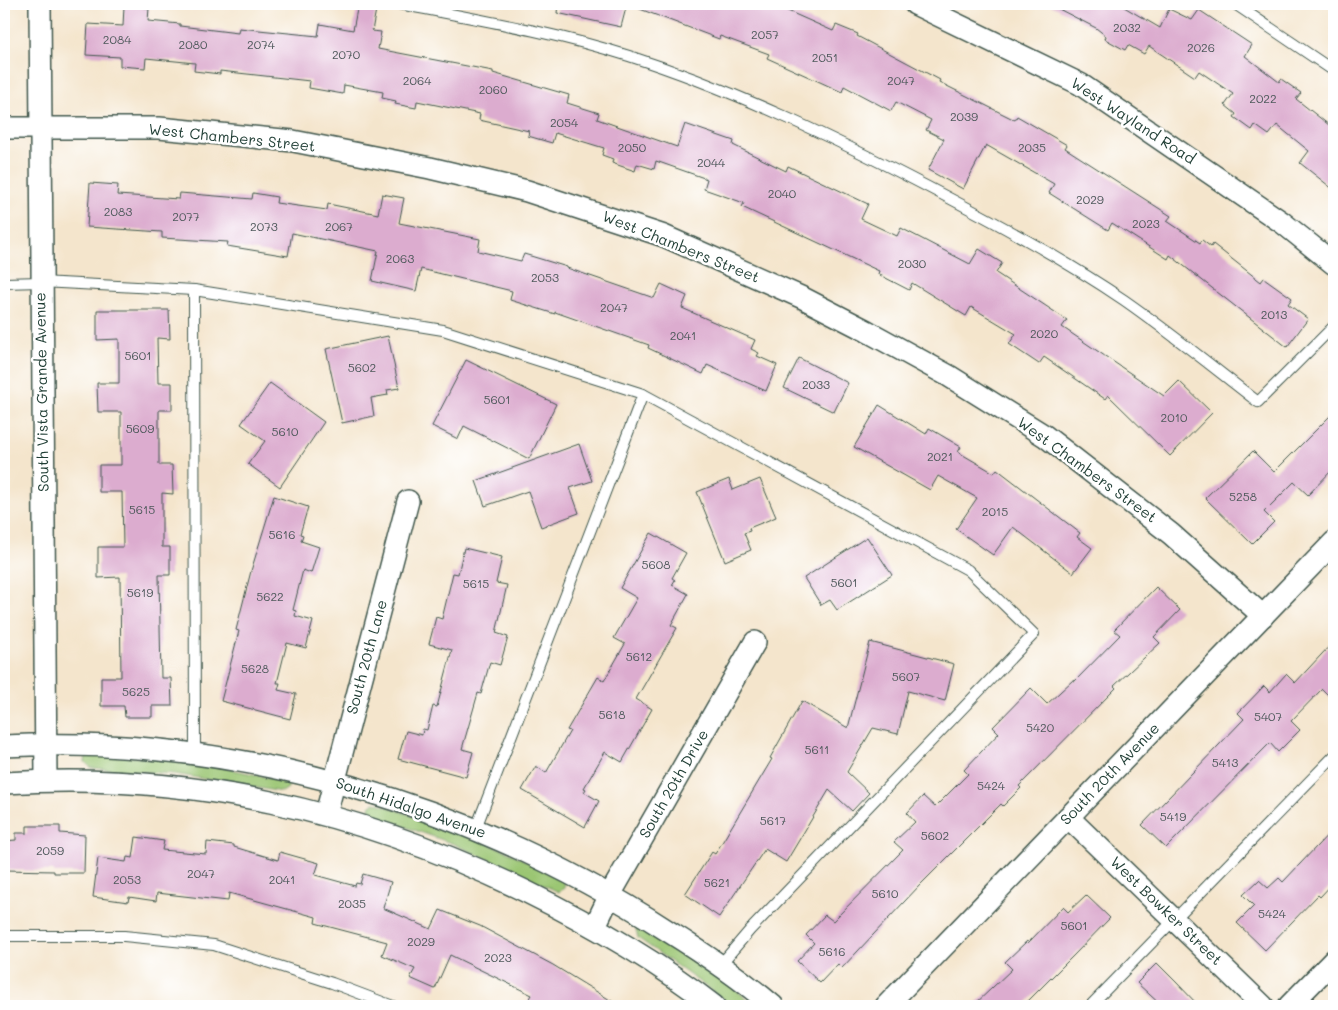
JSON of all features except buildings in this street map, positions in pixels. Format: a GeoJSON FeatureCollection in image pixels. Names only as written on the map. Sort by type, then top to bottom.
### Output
{"type":"FeatureCollection","features":[{"type":"Feature","properties":{"kind":"street","name":"South Vista Grande Avenue"},"geometry":{"type":"LineString","coordinates":[[40,4],[46,780]]}},
{"type":"Feature","properties":{"kind":"street","name":"West Wayland Road"},"geometry":{"type":"LineString","coordinates":[[915,4],[1080,84],[1283,223],[1334,264]]}},
{"type":"Feature","properties":{"kind":"street","name":"West Chambers Street"},"geometry":{"type":"LineString","coordinates":[[4,128],[159,128],[293,141],[430,168],[527,191],[664,236],[795,295],[867,330],[949,376],[1045,436],[1171,534],[1263,616]]}},
{"type":"Feature","properties":{"kind":"street","name":"South 20th Lane"},"geometry":{"type":"LineString","coordinates":[[326,814],[408,500]]}},
{"type":"Feature","properties":{"kind":"street","name":"South 20th Avenue"},"geometry":{"type":"LineString","coordinates":[[886,1006],[1334,542]]}},
{"type":"Feature","properties":{"kind":"street","name":"South 20th Drive"},"geometry":{"type":"LineString","coordinates":[[595,926],[611,893],[755,642]]}},
{"type":"Feature","properties":{"kind":"street","name":"South Hidalgo Avenue"},"geometry":{"type":"LineString","coordinates":[[4,746],[46,744],[139,748],[244,762],[335,781],[476,828],[611,893],[721,964],[773,1006]]}},
{"type":"Feature","properties":{"kind":"street","name":"South Hidalgo Avenue"},"geometry":{"type":"LineString","coordinates":[[4,783],[46,780],[131,782],[220,792],[326,814],[392,834],[465,862],[595,926],[640,953],[714,1006]]}},
{"type":"Feature","properties":{"kind":"street","name":"West Bowker Street"},"geometry":{"type":"LineString","coordinates":[[1068,817],[1263,1006]]}},
{"type":"Feature","properties":{"kind":"street"},"geometry":{"type":"LineString","coordinates":[[1289,1006],[1334,960]]}},
{"type":"Feature","properties":{"kind":"lane"},"geometry":{"type":"LineString","coordinates":[[399,4],[547,33],[629,56],[794,121],[887,165],[1043,249],[1159,325],[1258,402],[1334,326]]}},
{"type":"Feature","properties":{"kind":"lane"},"geometry":{"type":"LineString","coordinates":[[1235,4],[1334,71]]}},
{"type":"Feature","properties":{"kind":"lane"},"geometry":{"type":"LineString","coordinates":[[4,283],[41,282],[194,290],[443,330],[643,394],[968,570],[1034,634],[750,930],[721,964]]}},
{"type":"Feature","properties":{"kind":"lane"},"geometry":{"type":"LineString","coordinates":[[194,290],[195,755]]}},
{"type":"Feature","properties":{"kind":"lane"},"geometry":{"type":"LineString","coordinates":[[476,828],[643,394]]}},
{"type":"Feature","properties":{"kind":"lane"},"geometry":{"type":"LineString","coordinates":[[1090,1006],[1334,756]]}},
{"type":"Feature","properties":{"kind":"lane"},"geometry":{"type":"LineString","coordinates":[[4,936],[124,936],[214,945],[332,982],[392,1006]]}},
{"type":"Feature","properties":{"kind":"green space"},"geometry":{"type":"Polygon","coordinates":[[[90,754],[199,762],[288,782],[288,788],[282,792],[175,774],[91,768],[85,762],[86,756],[90,754]]]}},
{"type":"Feature","properties":{"kind":"green space"},"geometry":{"type":"Polygon","coordinates":[[[375,802],[507,851],[565,882],[564,888],[559,892],[454,844],[372,815],[370,806],[375,802]]]}},
{"type":"Feature","properties":{"kind":"green space"},"geometry":{"type":"Polygon","coordinates":[[[641,926],[711,970],[756,1006],[733,1006],[638,938],[636,930],[641,926]]]}}]}
